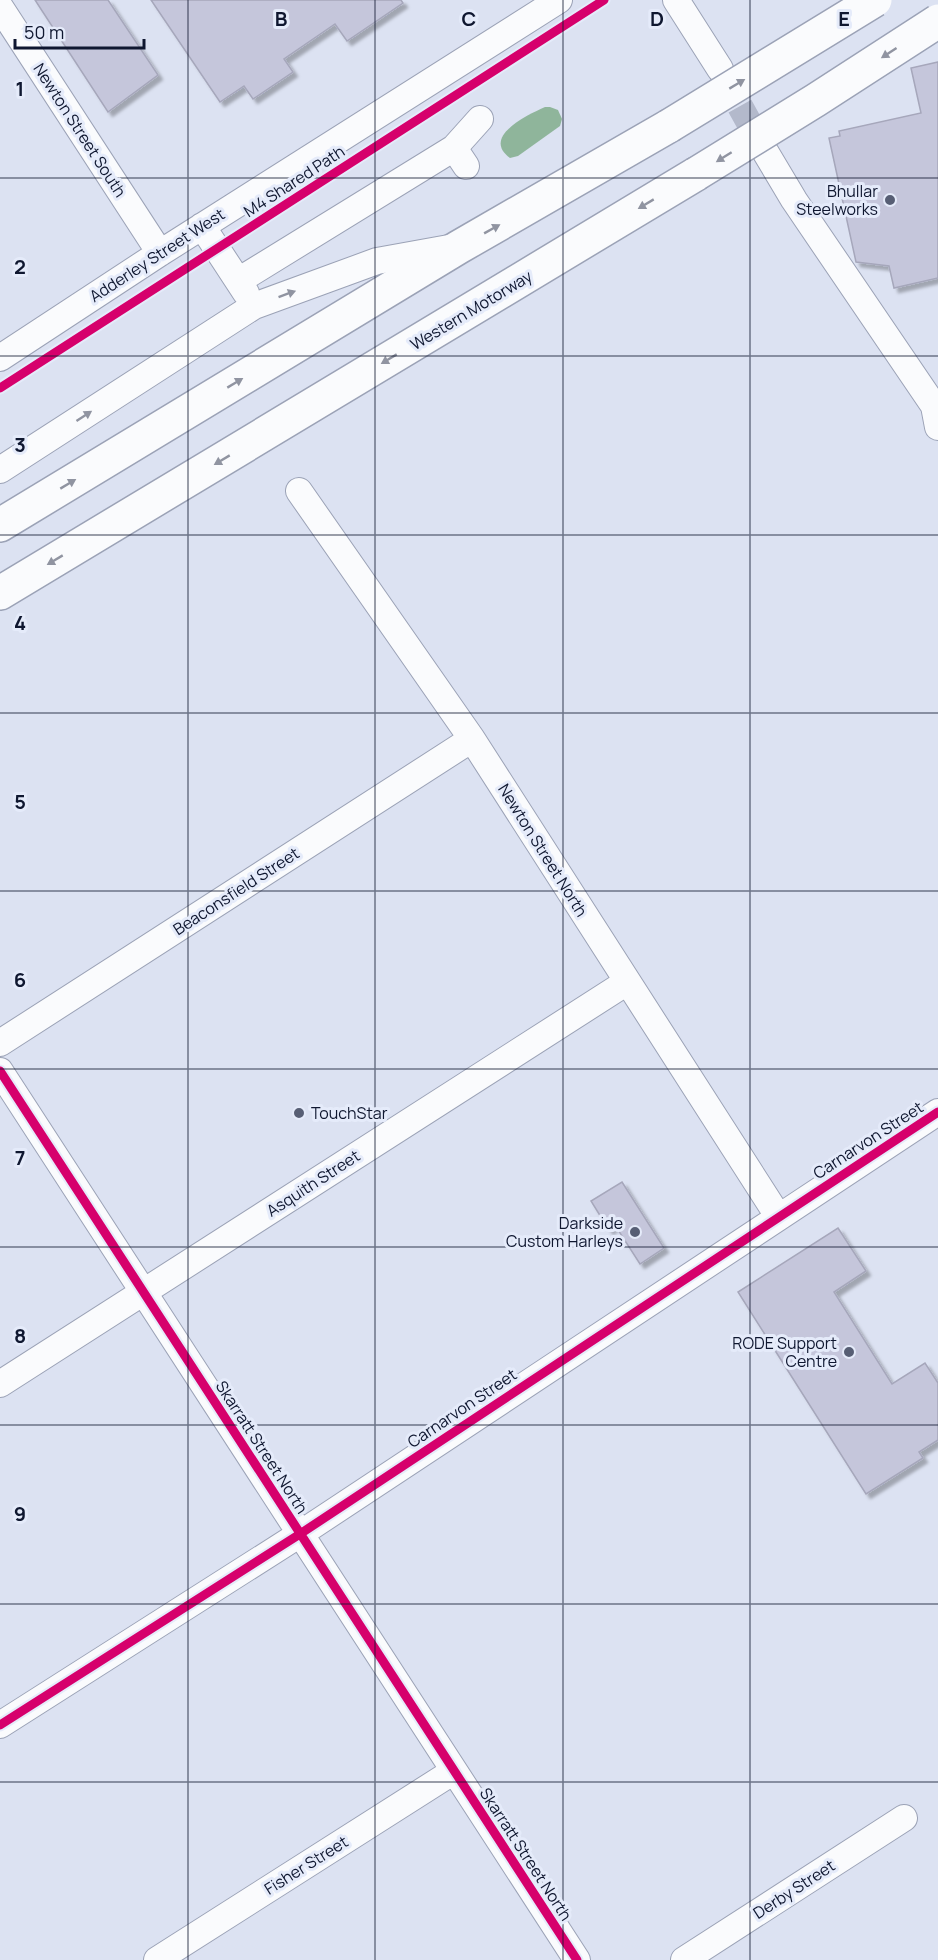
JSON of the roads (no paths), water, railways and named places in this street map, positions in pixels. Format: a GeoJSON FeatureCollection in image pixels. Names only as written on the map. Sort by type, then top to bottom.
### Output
{"type":"FeatureCollection","features":[{"type":"Feature","properties":{"kind":"highway"},"geometry":{"type":"LineString","coordinates":[[0,525],[459,247],[669,126],[875,0]]}},
{"type":"Feature","properties":{"kind":"highway","name":"Western Motorway"},"geometry":{"type":"LineString","coordinates":[[0,593],[696,174],[938,21]]}},
{"type":"Feature","properties":{"kind":"street","name":"Adderley Street West"},"geometry":{"type":"LineString","coordinates":[[0,358],[202,226],[559,0]]}},
{"type":"Feature","properties":{"kind":"street"},"geometry":{"type":"LineString","coordinates":[[676,0],[720,69]]}},
{"type":"Feature","properties":{"kind":"street","name":"Newton Street South"},"geometry":{"type":"LineString","coordinates":[[0,7],[160,253]]}},
{"type":"Feature","properties":{"kind":"street"},"geometry":{"type":"LineString","coordinates":[[238,280],[460,157],[480,119]]}},
{"type":"Feature","properties":{"kind":"street"},"geometry":{"type":"LineString","coordinates":[[766,153],[794,200],[934,406],[938,427]]}},
{"type":"Feature","properties":{"kind":"street"},"geometry":{"type":"LineString","coordinates":[[202,226],[254,306]]}},
{"type":"Feature","properties":{"kind":"street"},"geometry":{"type":"LineString","coordinates":[[0,470],[254,306],[378,261],[459,247]]}},
{"type":"Feature","properties":{"kind":"street","name":"Newton Street North"},"geometry":{"type":"LineString","coordinates":[[299,491],[472,739],[778,1216]]}},
{"type":"Feature","properties":{"kind":"street","name":"Beaconsfield Street"},"geometry":{"type":"LineString","coordinates":[[0,1044],[472,739]]}},
{"type":"Feature","properties":{"kind":"street","name":"Asquith Street"},"geometry":{"type":"LineString","coordinates":[[0,1384],[627,982]]}},
{"type":"Feature","properties":{"kind":"street","name":"Skarratt Street North"},"geometry":{"type":"LineString","coordinates":[[0,1071],[577,1960]]}},
{"type":"Feature","properties":{"kind":"street","name":"Carnarvon Street"},"geometry":{"type":"LineString","coordinates":[[0,1725],[300,1534],[938,1112]]}},
{"type":"Feature","properties":{"kind":"street","name":"Fisher Street"},"geometry":{"type":"LineString","coordinates":[[157,1960],[454,1771]]}},
{"type":"Feature","properties":{"kind":"street","name":"Derby Street"},"geometry":{"type":"LineString","coordinates":[[684,1960],[904,1818]]}},
{"type":"Feature","properties":{"kind":"tunnel"},"geometry":{"type":"LineString","coordinates":[[721,72],[766,153]]}},
{"type":"Feature","properties":{"kind":"place","name":"Bhullar Steelworks"},"geometry":{"type":"Point","coordinates":[890,200]}},
{"type":"Feature","properties":{"kind":"place","name":"TouchStar"},"geometry":{"type":"Point","coordinates":[299,1113]}},
{"type":"Feature","properties":{"kind":"place","name":"Darkside Custom Harleys"},"geometry":{"type":"Point","coordinates":[635,1232]}},
{"type":"Feature","properties":{"kind":"place","name":"RODE Support Centre"},"geometry":{"type":"Point","coordinates":[849,1352]}}]}
